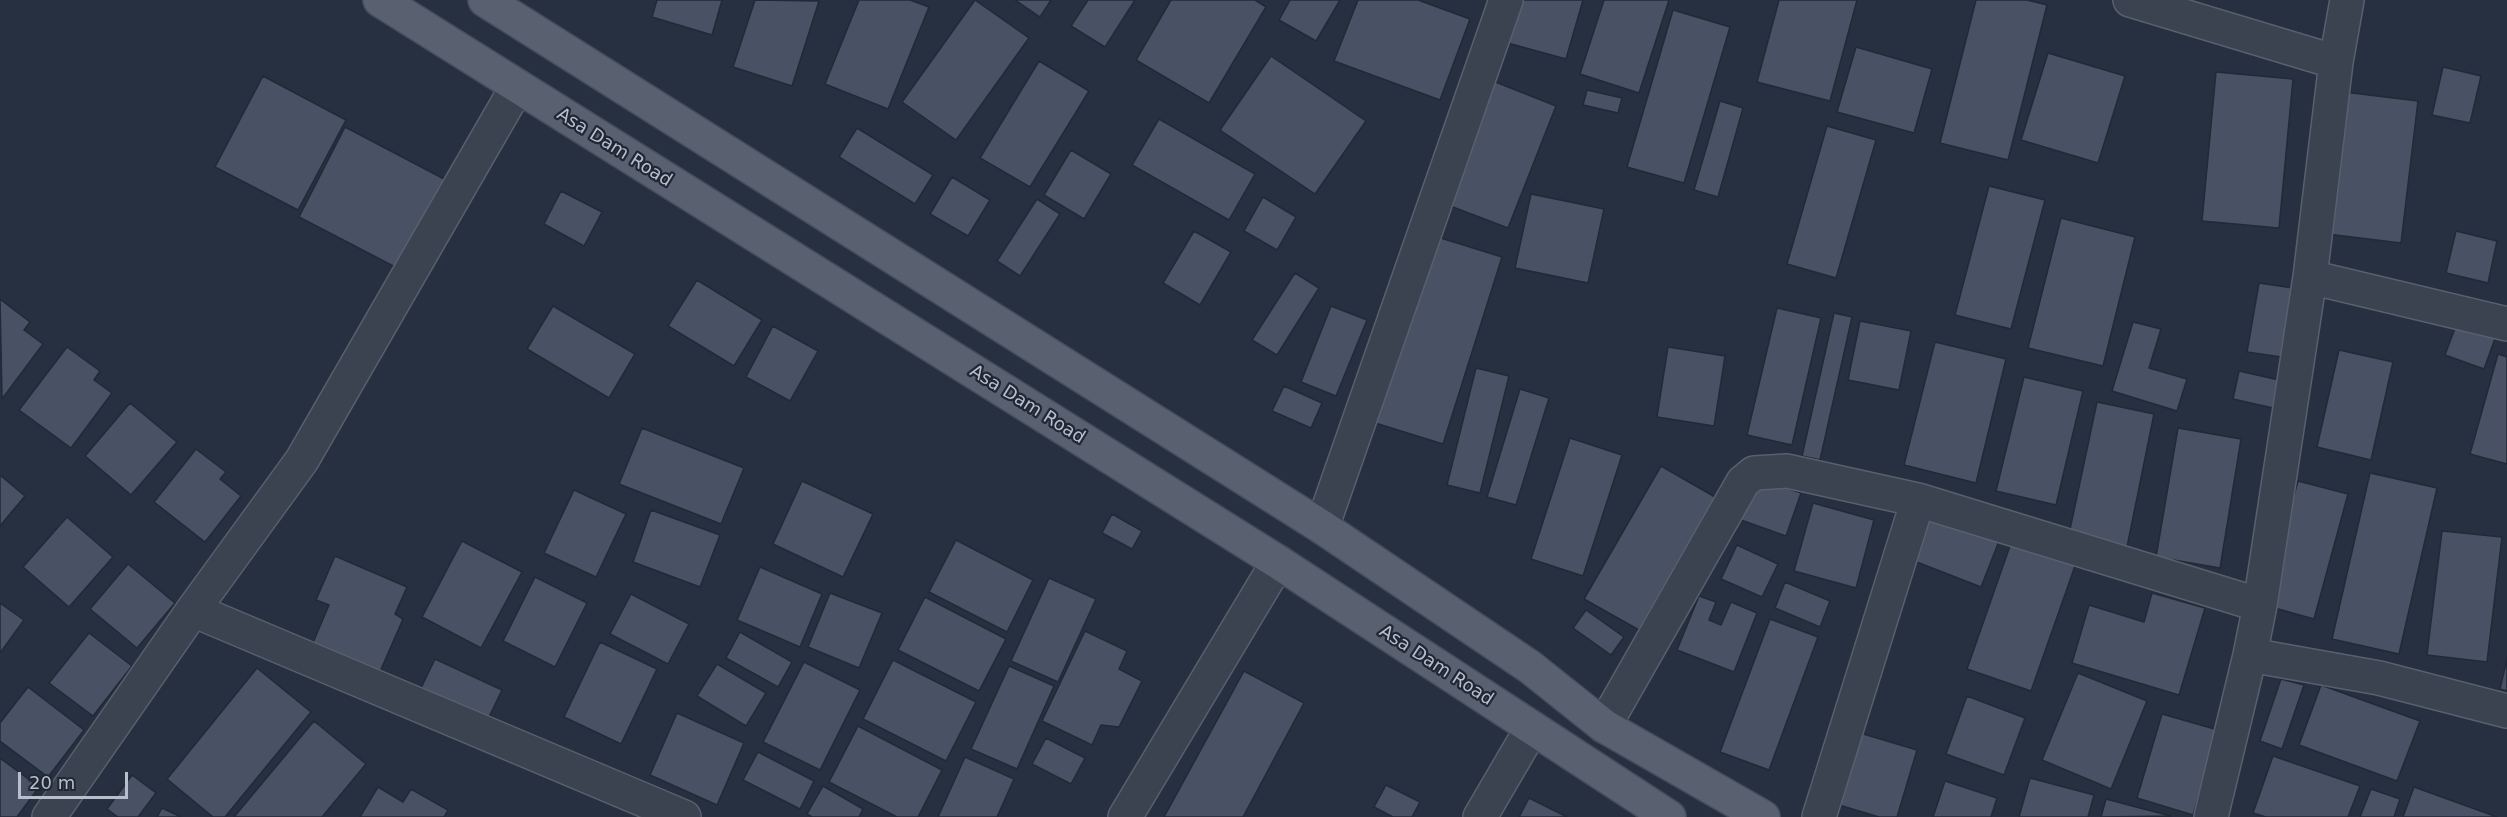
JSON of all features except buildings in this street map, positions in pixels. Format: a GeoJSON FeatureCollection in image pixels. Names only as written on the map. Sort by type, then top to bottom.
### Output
{"type":"FeatureCollection","features":[{"type":"Feature","properties":{"kind":"main road","name":"Asa Dam Road"},"geometry":{"type":"LineString","coordinates":[[380,0],[1278,562],[1669,817]]}},
{"type":"Feature","properties":{"kind":"main road"},"geometry":{"type":"LineString","coordinates":[[498,3],[1322,526],[1530,667],[1604,726],[1764,817]]}},
{"type":"Feature","properties":{"kind":"main road"},"geometry":{"type":"LineString","coordinates":[[1503,710],[1530,667]]}},
{"type":"Feature","properties":{"kind":"street"},"geometry":{"type":"LineString","coordinates":[[1322,526],[1506,0]]}},
{"type":"Feature","properties":{"kind":"street"},"geometry":{"type":"LineString","coordinates":[[2130,0],[2336,62]]}},
{"type":"Feature","properties":{"kind":"street"},"geometry":{"type":"LineString","coordinates":[[2211,817],[2260,605],[2310,277],[2336,62],[2347,0]]}},
{"type":"Feature","properties":{"kind":"street"},"geometry":{"type":"LineString","coordinates":[[49,817],[193,610],[302,460],[517,87]]}},
{"type":"Feature","properties":{"kind":"street"},"geometry":{"type":"LineString","coordinates":[[2310,277],[2507,324]]}},
{"type":"Feature","properties":{"kind":"street"},"geometry":{"type":"LineString","coordinates":[[1604,726],[1743,482],[1754,472],[1787,471],[1918,500],[2260,605]]}},
{"type":"Feature","properties":{"kind":"street"},"geometry":{"type":"LineString","coordinates":[[1819,817],[1918,500]]}},
{"type":"Feature","properties":{"kind":"street"},"geometry":{"type":"LineString","coordinates":[[1125,817],[1278,562]]}},
{"type":"Feature","properties":{"kind":"street"},"geometry":{"type":"LineString","coordinates":[[193,610],[684,817]]}},
{"type":"Feature","properties":{"kind":"street"},"geometry":{"type":"LineString","coordinates":[[2250,655],[2379,678],[2507,711]]}},
{"type":"Feature","properties":{"kind":"street"},"geometry":{"type":"LineString","coordinates":[[1480,817],[1532,728]]}}]}
